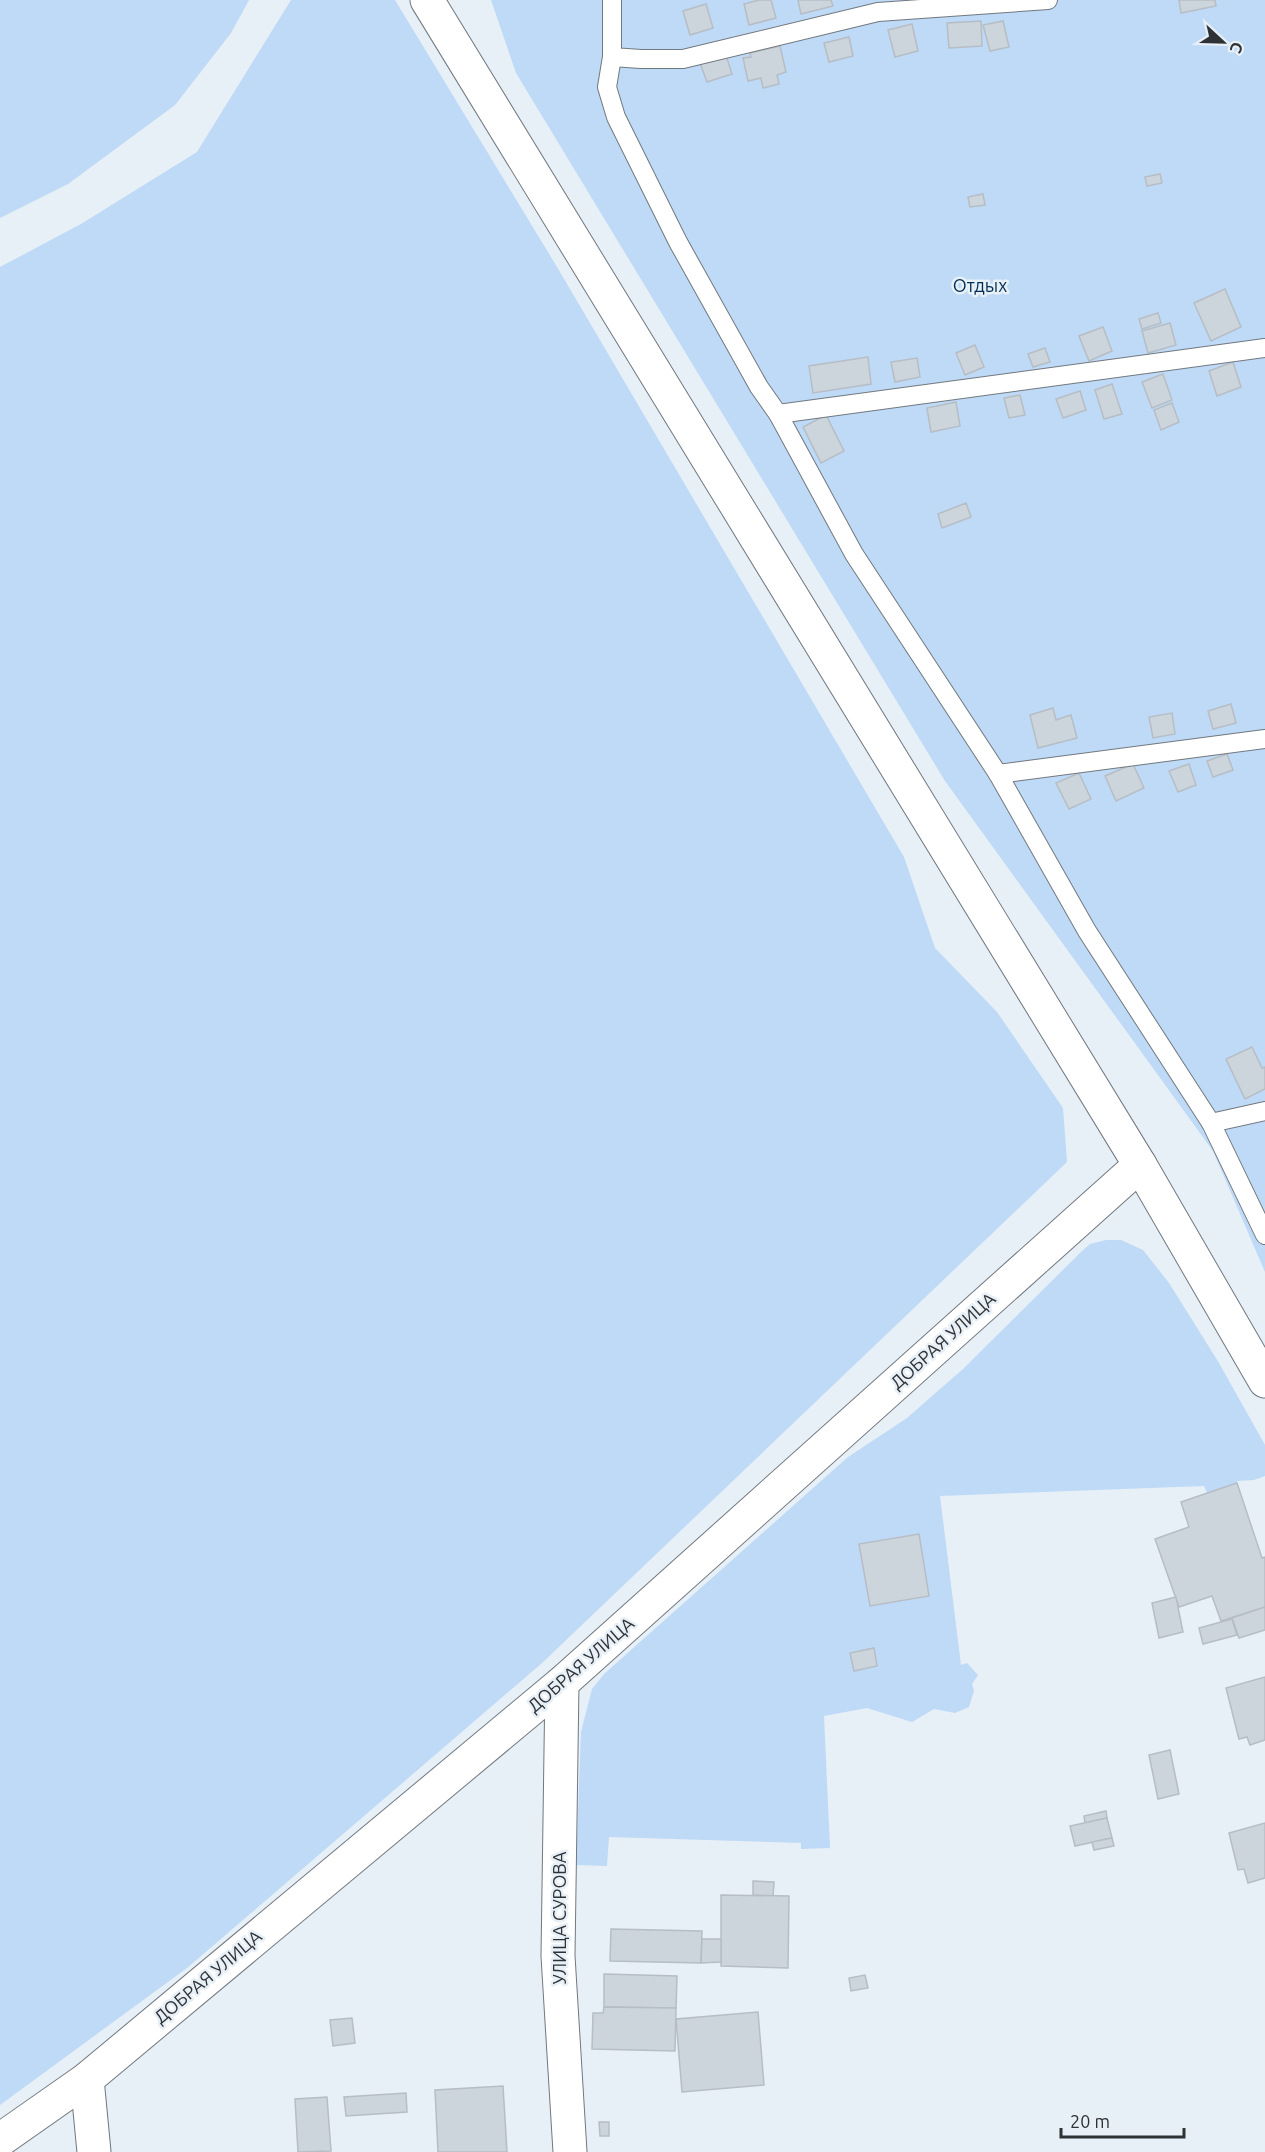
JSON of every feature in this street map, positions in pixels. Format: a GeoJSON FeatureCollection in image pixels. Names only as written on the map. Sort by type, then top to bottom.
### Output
{"type":"FeatureCollection","features":[{"type":"Feature","properties":{"kind":"street"},"geometry":{"type":"LineString","coordinates":[[427,0],[1140,1165],[1265,1381]]}},
{"type":"Feature","properties":{"kind":"street","name":"ДОБРАЯ УЛИЦА"},"geometry":{"type":"LineString","coordinates":[[0,2140],[87,2079],[562,1683],[1140,1165]]}},
{"type":"Feature","properties":{"kind":"street","name":"УЛИЦА СУРОВА"},"geometry":{"type":"LineString","coordinates":[[562,1683],[558,1956],[570,2152]]}},
{"type":"Feature","properties":{"kind":"street"},"geometry":{"type":"LineString","coordinates":[[87,2079],[94,2152]]}},
{"type":"Feature","properties":{"kind":"lane"},"geometry":{"type":"LineString","coordinates":[[612,0],[614,11],[612,57],[607,87],[616,117],[678,242],[759,387],[778,414],[854,554],[998,774],[1087,932],[1211,1123],[1265,1235]]}},
{"type":"Feature","properties":{"kind":"lane"},"geometry":{"type":"LineString","coordinates":[[612,57],[682,59],[878,12],[1048,0]]}},
{"type":"Feature","properties":{"kind":"lane"},"geometry":{"type":"LineString","coordinates":[[778,414],[1265,348]]}},
{"type":"Feature","properties":{"kind":"lane"},"geometry":{"type":"LineString","coordinates":[[998,774],[1265,739]]}},
{"type":"Feature","properties":{"kind":"lane"},"geometry":{"type":"LineString","coordinates":[[1211,1123],[1265,1111]]}},
{"type":"Feature","properties":{"kind":"green space"},"geometry":{"type":"Polygon","coordinates":[[[0,0],[249,0],[231,33],[175,105],[68,184],[0,218],[0,0]]]}},
{"type":"Feature","properties":{"kind":"green space"},"geometry":{"type":"Polygon","coordinates":[[[291,0],[395,0],[557,267],[904,857],[935,948],[997,1012],[1063,1108],[1067,1162],[541,1664],[187,1968],[0,2105],[0,267],[81,224],[197,152],[291,0]]]}},
{"type":"Feature","properties":{"kind":"green space","name":"Отдых"},"geometry":{"type":"Polygon","coordinates":[[[491,0],[1265,0],[1265,1272],[1213,1151],[945,781],[516,73],[491,0]]]}},
{"type":"Feature","properties":{"kind":"green space"},"geometry":{"type":"Polygon","coordinates":[[[1106,1240],[1121,1240],[1143,1250],[1169,1283],[1219,1363],[1265,1445],[1265,1476],[1254,1480],[1237,1481],[1237,1483],[1207,1493],[1204,1486],[940,1496],[961,1665],[967,1663],[978,1675],[972,1684],[974,1691],[969,1707],[955,1713],[934,1709],[912,1722],[867,1708],[824,1716],[830,1848],[801,1849],[801,1843],[609,1837],[607,1866],[576,1865],[581,1732],[592,1689],[604,1674],[848,1457],[907,1418],[963,1369],[1090,1244],[1106,1240]]]}},
{"type":"Feature","properties":{"kind":"building"},"geometry":{"type":"Polygon","coordinates":[[[771,0],[776,18],[749,25],[744,4],[771,0]]]}},
{"type":"Feature","properties":{"kind":"building"},"geometry":{"type":"Polygon","coordinates":[[[798,0],[831,0],[833,6],[801,14],[798,0]]]}},
{"type":"Feature","properties":{"kind":"building"},"geometry":{"type":"Polygon","coordinates":[[[1179,0],[1215,0],[1216,6],[1181,13],[1179,0]]]}},
{"type":"Feature","properties":{"kind":"building"},"geometry":{"type":"Polygon","coordinates":[[[706,4],[713,28],[690,35],[683,11],[706,4]]]}},
{"type":"Feature","properties":{"kind":"building"},"geometry":{"type":"Polygon","coordinates":[[[981,21],[982,46],[949,48],[947,23],[981,21]]]}},
{"type":"Feature","properties":{"kind":"building"},"geometry":{"type":"Polygon","coordinates":[[[1003,21],[1009,47],[990,51],[983,25],[1003,21]]]}},
{"type":"Feature","properties":{"kind":"building"},"geometry":{"type":"Polygon","coordinates":[[[912,24],[918,51],[895,57],[888,30],[912,24]]]}},
{"type":"Feature","properties":{"kind":"building"},"geometry":{"type":"Polygon","coordinates":[[[849,37],[853,56],[829,62],[824,43],[849,37]]]}},
{"type":"Feature","properties":{"kind":"building"},"geometry":{"type":"Polygon","coordinates":[[[780,46],[786,72],[777,75],[779,84],[763,88],[761,78],[748,81],[743,58],[751,57],[750,53],[780,46]]]}},
{"type":"Feature","properties":{"kind":"building"},"geometry":{"type":"Polygon","coordinates":[[[726,55],[732,74],[707,82],[700,63],[726,55]]]}},
{"type":"Feature","properties":{"kind":"building"},"geometry":{"type":"Polygon","coordinates":[[[1160,174],[1162,183],[1147,186],[1145,177],[1160,174]]]}},
{"type":"Feature","properties":{"kind":"building"},"geometry":{"type":"Polygon","coordinates":[[[983,194],[985,205],[970,207],[968,197],[983,194]]]}},
{"type":"Feature","properties":{"kind":"building"},"geometry":{"type":"Polygon","coordinates":[[[1225,289],[1241,327],[1211,341],[1194,303],[1225,289]]]}},
{"type":"Feature","properties":{"kind":"building"},"geometry":{"type":"Polygon","coordinates":[[[1158,313],[1161,323],[1142,329],[1139,319],[1158,313]]]}},
{"type":"Feature","properties":{"kind":"building"},"geometry":{"type":"Polygon","coordinates":[[[1170,323],[1176,345],[1148,353],[1142,331],[1170,323]]]}},
{"type":"Feature","properties":{"kind":"building"},"geometry":{"type":"Polygon","coordinates":[[[1103,327],[1112,351],[1089,361],[1079,336],[1103,327]]]}},
{"type":"Feature","properties":{"kind":"building"},"geometry":{"type":"Polygon","coordinates":[[[975,345],[984,367],[965,375],[956,353],[975,345]]]}},
{"type":"Feature","properties":{"kind":"building"},"geometry":{"type":"Polygon","coordinates":[[[1045,348],[1050,362],[1033,367],[1028,354],[1045,348]]]}},
{"type":"Feature","properties":{"kind":"building"},"geometry":{"type":"Polygon","coordinates":[[[868,357],[871,384],[813,393],[809,366],[868,357]]]}},
{"type":"Feature","properties":{"kind":"building"},"geometry":{"type":"Polygon","coordinates":[[[917,358],[920,377],[895,382],[891,362],[917,358]]]}},
{"type":"Feature","properties":{"kind":"building"},"geometry":{"type":"Polygon","coordinates":[[[1233,362],[1241,387],[1217,396],[1209,371],[1233,362]]]}},
{"type":"Feature","properties":{"kind":"building"},"geometry":{"type":"Polygon","coordinates":[[[1163,374],[1172,400],[1152,408],[1142,382],[1163,374]]]}},
{"type":"Feature","properties":{"kind":"building"},"geometry":{"type":"Polygon","coordinates":[[[1112,384],[1122,414],[1104,419],[1095,390],[1112,384]]]}},
{"type":"Feature","properties":{"kind":"building"},"geometry":{"type":"Polygon","coordinates":[[[1080,391],[1086,410],[1063,418],[1056,399],[1080,391]]]}},
{"type":"Feature","properties":{"kind":"building"},"geometry":{"type":"Polygon","coordinates":[[[1020,395],[1025,415],[1009,418],[1004,398],[1020,395]]]}},
{"type":"Feature","properties":{"kind":"building"},"geometry":{"type":"Polygon","coordinates":[[[956,402],[960,426],[931,432],[927,408],[956,402]]]}},
{"type":"Feature","properties":{"kind":"building"},"geometry":{"type":"Polygon","coordinates":[[[1172,403],[1179,422],[1161,430],[1154,410],[1172,403]]]}},
{"type":"Feature","properties":{"kind":"building"},"geometry":{"type":"Polygon","coordinates":[[[826,415],[844,451],[821,463],[803,427],[826,415]]]}},
{"type":"Feature","properties":{"kind":"building"},"geometry":{"type":"Polygon","coordinates":[[[966,503],[971,517],[942,528],[938,514],[966,503]]]}},
{"type":"Feature","properties":{"kind":"building"},"geometry":{"type":"Polygon","coordinates":[[[1231,704],[1236,723],[1213,729],[1208,711],[1231,704]]]}},
{"type":"Feature","properties":{"kind":"building"},"geometry":{"type":"Polygon","coordinates":[[[1053,708],[1056,720],[1071,715],[1077,738],[1038,748],[1030,715],[1053,708]]]}},
{"type":"Feature","properties":{"kind":"building"},"geometry":{"type":"Polygon","coordinates":[[[1172,713],[1175,734],[1153,738],[1149,717],[1172,713]]]}},
{"type":"Feature","properties":{"kind":"building"},"geometry":{"type":"Polygon","coordinates":[[[1227,754],[1233,770],[1213,777],[1207,761],[1227,754]]]}},
{"type":"Feature","properties":{"kind":"building"},"geometry":{"type":"Polygon","coordinates":[[[1133,764],[1144,788],[1116,801],[1105,776],[1133,764]]]}},
{"type":"Feature","properties":{"kind":"building"},"geometry":{"type":"Polygon","coordinates":[[[1189,764],[1196,785],[1178,792],[1169,771],[1189,764]]]}},
{"type":"Feature","properties":{"kind":"building"},"geometry":{"type":"Polygon","coordinates":[[[1079,773],[1091,799],[1069,809],[1056,783],[1079,773]]]}},
{"type":"Feature","properties":{"kind":"building"},"geometry":{"type":"Polygon","coordinates":[[[1252,1047],[1262,1068],[1265,1067],[1265,1089],[1245,1099],[1226,1059],[1252,1047]]]}},
{"type":"Feature","properties":{"kind":"building"},"geometry":{"type":"Polygon","coordinates":[[[1237,1483],[1262,1558],[1265,1557],[1265,1607],[1221,1621],[1212,1596],[1179,1607],[1155,1539],[1189,1527],[1181,1502],[1237,1483]]]}},
{"type":"Feature","properties":{"kind":"building"},"geometry":{"type":"Polygon","coordinates":[[[919,1534],[929,1596],[870,1606],[859,1544],[919,1534]]]}},
{"type":"Feature","properties":{"kind":"building"},"geometry":{"type":"Polygon","coordinates":[[[1176,1597],[1183,1632],[1159,1638],[1152,1603],[1176,1597]]]}},
{"type":"Feature","properties":{"kind":"building"},"geometry":{"type":"Polygon","coordinates":[[[1265,1607],[1265,1630],[1239,1638],[1232,1618],[1265,1607]]]}},
{"type":"Feature","properties":{"kind":"building"},"geometry":{"type":"Polygon","coordinates":[[[1232,1619],[1237,1635],[1203,1644],[1199,1628],[1232,1619]]]}},
{"type":"Feature","properties":{"kind":"building"},"geometry":{"type":"Polygon","coordinates":[[[874,1648],[877,1666],[854,1671],[850,1653],[874,1648]]]}},
{"type":"Feature","properties":{"kind":"building"},"geometry":{"type":"Polygon","coordinates":[[[1265,1677],[1265,1740],[1250,1745],[1247,1737],[1239,1739],[1226,1688],[1265,1677]]]}},
{"type":"Feature","properties":{"kind":"building"},"geometry":{"type":"Polygon","coordinates":[[[1170,1750],[1179,1794],[1158,1799],[1149,1755],[1170,1750]]]}},
{"type":"Feature","properties":{"kind":"building"},"geometry":{"type":"Polygon","coordinates":[[[1106,1811],[1107,1818],[1085,1823],[1084,1816],[1106,1811]]]}},
{"type":"Feature","properties":{"kind":"building"},"geometry":{"type":"Polygon","coordinates":[[[1107,1818],[1112,1838],[1075,1846],[1070,1826],[1107,1818]]]}},
{"type":"Feature","properties":{"kind":"building"},"geometry":{"type":"Polygon","coordinates":[[[1265,1823],[1265,1878],[1248,1883],[1244,1869],[1238,1870],[1229,1833],[1265,1823]]]}},
{"type":"Feature","properties":{"kind":"building"},"geometry":{"type":"Polygon","coordinates":[[[1112,1838],[1114,1846],[1094,1850],[1092,1842],[1112,1838]]]}},
{"type":"Feature","properties":{"kind":"building"},"geometry":{"type":"Polygon","coordinates":[[[753,1881],[774,1882],[773,1896],[753,1895],[753,1881]]]}},
{"type":"Feature","properties":{"kind":"building"},"geometry":{"type":"Polygon","coordinates":[[[721,1895],[789,1896],[788,1968],[721,1966],[721,1895]]]}},
{"type":"Feature","properties":{"kind":"building"},"geometry":{"type":"Polygon","coordinates":[[[611,1929],[702,1931],[701,1963],[610,1961],[611,1929]]]}},
{"type":"Feature","properties":{"kind":"building"},"geometry":{"type":"Polygon","coordinates":[[[702,1939],[721,1939],[721,1962],[701,1963],[702,1939]]]}},
{"type":"Feature","properties":{"kind":"building"},"geometry":{"type":"Polygon","coordinates":[[[604,1974],[677,1976],[676,2008],[604,2007],[604,1974]]]}},
{"type":"Feature","properties":{"kind":"building"},"geometry":{"type":"Polygon","coordinates":[[[865,1975],[868,1988],[851,1991],[849,1978],[865,1975]]]}},
{"type":"Feature","properties":{"kind":"building"},"geometry":{"type":"Polygon","coordinates":[[[604,2007],[676,2008],[675,2051],[592,2049],[593,2013],[603,2013],[604,2007]]]}},
{"type":"Feature","properties":{"kind":"building"},"geometry":{"type":"Polygon","coordinates":[[[758,2012],[764,2085],[682,2092],[676,2019],[758,2012]]]}},
{"type":"Feature","properties":{"kind":"building"},"geometry":{"type":"Polygon","coordinates":[[[352,2018],[355,2043],[333,2046],[330,2020],[352,2018]]]}},
{"type":"Feature","properties":{"kind":"building"},"geometry":{"type":"Polygon","coordinates":[[[503,2086],[507,2152],[438,2152],[435,2090],[503,2086]]]}},
{"type":"Feature","properties":{"kind":"building"},"geometry":{"type":"Polygon","coordinates":[[[406,2093],[407,2112],[346,2116],[344,2097],[406,2093]]]}},
{"type":"Feature","properties":{"kind":"building"},"geometry":{"type":"Polygon","coordinates":[[[327,2097],[331,2151],[298,2152],[295,2099],[327,2097]]]}},
{"type":"Feature","properties":{"kind":"building"},"geometry":{"type":"Polygon","coordinates":[[[599,2122],[609,2122],[609,2136],[600,2136],[599,2122]]]}}]}
